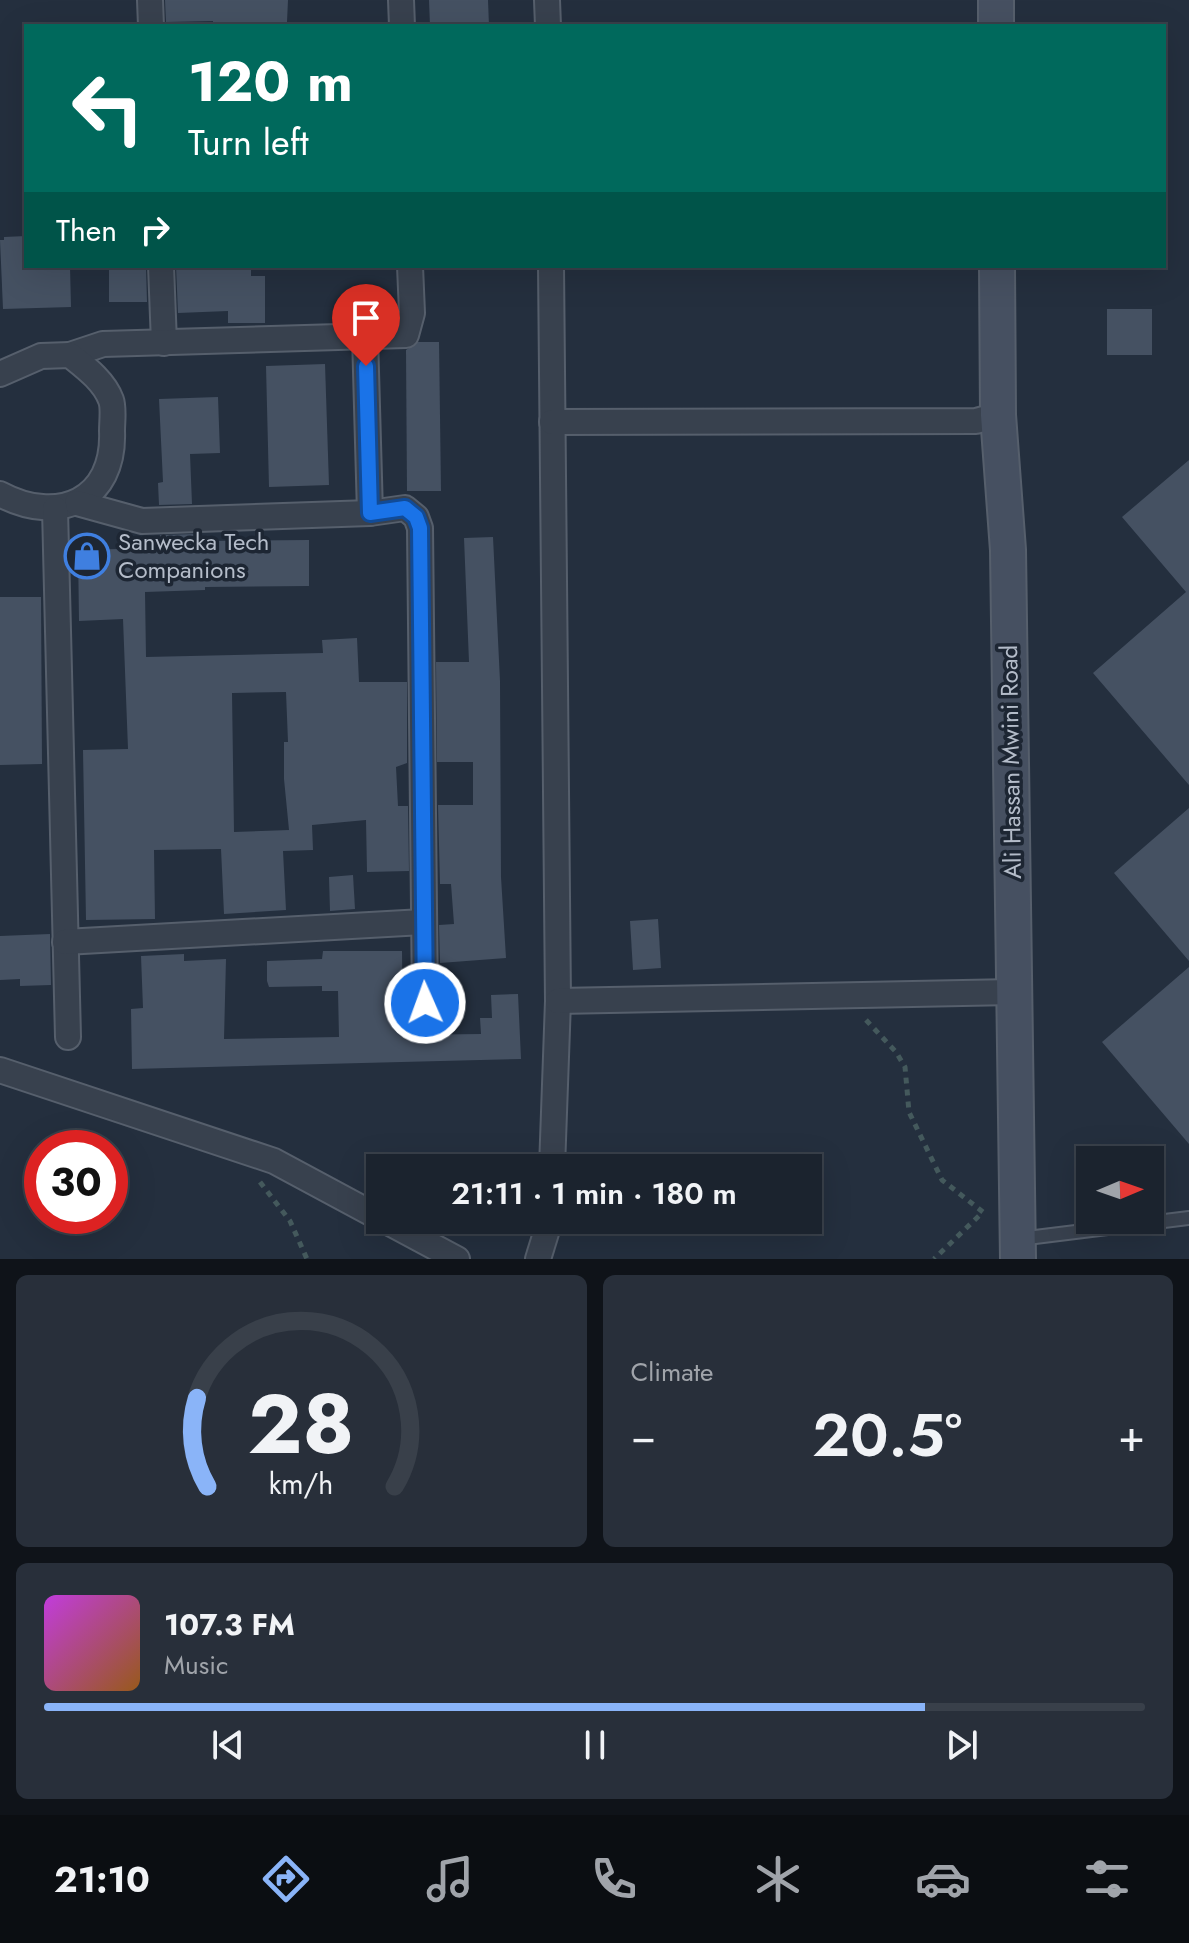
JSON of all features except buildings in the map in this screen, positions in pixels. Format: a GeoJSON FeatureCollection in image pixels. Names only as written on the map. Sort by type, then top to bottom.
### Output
{"type":"FeatureCollection","features":[{"type":"Feature","properties":{"kind":"main road"},"geometry":{"type":"LineString","coordinates":[[996,0],[996,24]]}},
{"type":"Feature","properties":{"kind":"main road","name":"Ali Hassan Mwini Road"},"geometry":{"type":"LineString","coordinates":[[997,268],[998,415],[1008,550],[1019,1249]]}},
{"type":"Feature","properties":{"kind":"street"},"geometry":{"type":"LineString","coordinates":[[150,0],[151,24]]}},
{"type":"Feature","properties":{"kind":"street"},"geometry":{"type":"LineString","coordinates":[[401,0],[402,24]]}},
{"type":"Feature","properties":{"kind":"street"},"geometry":{"type":"LineString","coordinates":[[547,0],[548,24]]}},
{"type":"Feature","properties":{"kind":"street"},"geometry":{"type":"LineString","coordinates":[[161,268],[164,343]]}},
{"type":"Feature","properties":{"kind":"street"},"geometry":{"type":"LineString","coordinates":[[0,374],[41,356],[70,355],[103,344],[406,335],[412,313],[410,268]]}},
{"type":"Feature","properties":{"kind":"street"},"geometry":{"type":"LineString","coordinates":[[551,268],[558,1001],[553,1154]]}},
{"type":"Feature","properties":{"kind":"street"},"geometry":{"type":"LineString","coordinates":[[365,336],[370,513]]}},
{"type":"Feature","properties":{"kind":"street"},"geometry":{"type":"LineString","coordinates":[[66,506],[102,479],[113,454],[111,401],[96,377],[70,355]]}},
{"type":"Feature","properties":{"kind":"street"},"geometry":{"type":"LineString","coordinates":[[552,422],[976,421],[998,415]]}},
{"type":"Feature","properties":{"kind":"street"},"geometry":{"type":"LineString","coordinates":[[0,494],[22,505],[66,506],[142,521],[370,513],[405,508],[416,517],[420,528],[425,1003]]}},
{"type":"Feature","properties":{"kind":"street"},"geometry":{"type":"LineString","coordinates":[[66,506],[65,942],[68,1037]]}},
{"type":"Feature","properties":{"kind":"street"},"geometry":{"type":"LineString","coordinates":[[65,942],[423,922]]}},
{"type":"Feature","properties":{"kind":"street"},"geometry":{"type":"LineString","coordinates":[[558,1001],[1013,992]]}},
{"type":"Feature","properties":{"kind":"street"},"geometry":{"type":"LineString","coordinates":[[0,1070],[274,1161],[366,1210]]}},
{"type":"Feature","properties":{"kind":"street"},"geometry":{"type":"LineString","coordinates":[[410,1234],[457,1259]]}},
{"type":"Feature","properties":{"kind":"street"},"geometry":{"type":"LineString","coordinates":[[538,1259],[546,1234]]}},
{"type":"Feature","properties":{"kind":"lane"},"geometry":{"type":"LineString","coordinates":[[1019,1249],[1189,1218]]}},
{"type":"Feature","properties":{"kind":"path"},"geometry":{"type":"LineString","coordinates":[[842,995],[896,1052],[905,1067],[909,1112],[942,1180],[983,1212],[934,1259]]}},
{"type":"Feature","properties":{"kind":"path"},"geometry":{"type":"LineString","coordinates":[[224,1144],[261,1183],[290,1221],[307,1259]]}},
{"type":"Feature","properties":{"kind":"place","name":"Sanwecka Tech Companions"},"geometry":{"type":"Point","coordinates":[87,556]}},
{"type":"Feature","properties":{"kind":"route"},"geometry":{"type":"LineString","coordinates":[[366,366],[370,513],[405,508],[416,517],[420,528],[425,1003]]}}]}
